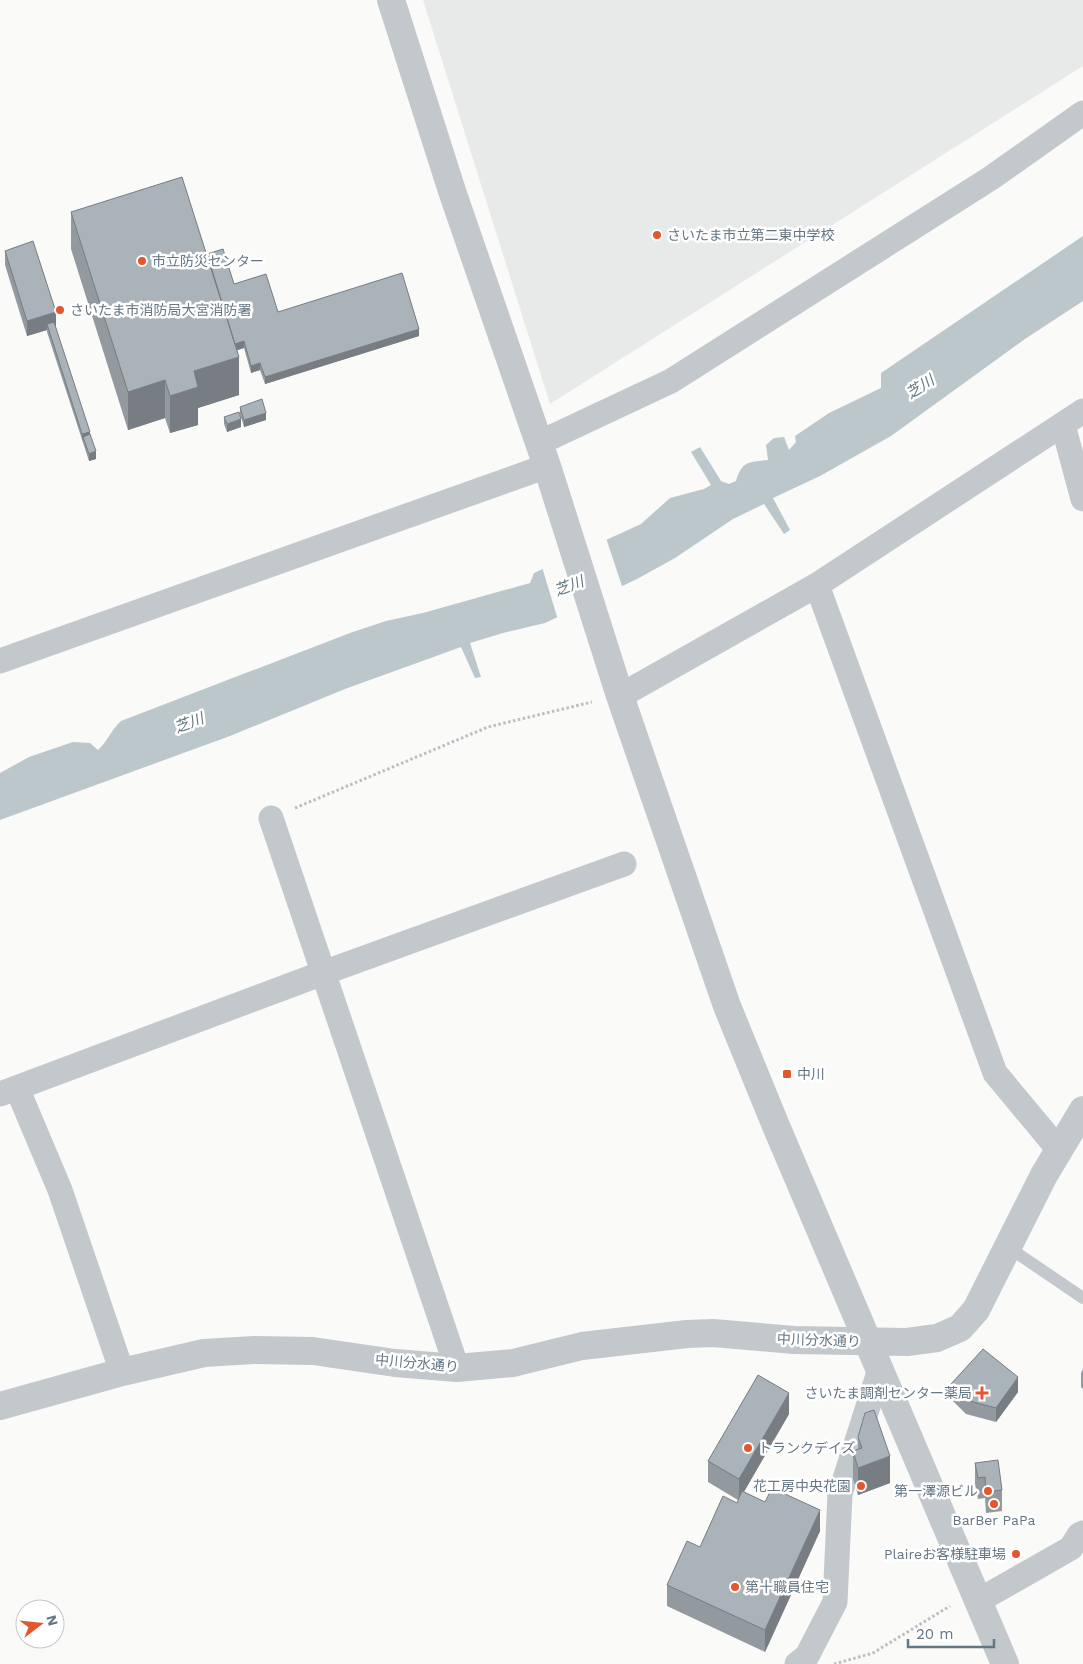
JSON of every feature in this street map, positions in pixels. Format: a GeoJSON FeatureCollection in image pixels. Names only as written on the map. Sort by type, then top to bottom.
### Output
{"type":"FeatureCollection","features":[{"type":"Feature","properties":{"kind":"street"},"geometry":{"type":"LineString","coordinates":[[391,0],[453,194],[546,465],[620,696],[727,1006],[776,1126],[1005,1664]]}},
{"type":"Feature","properties":{"kind":"street"},"geometry":{"type":"LineString","coordinates":[[0,661],[546,465],[671,381],[991,178],[1083,113]]}},
{"type":"Feature","properties":{"kind":"street"},"geometry":{"type":"LineString","coordinates":[[620,696],[817,585],[1073,418],[1083,499]]}},
{"type":"Feature","properties":{"kind":"street"},"geometry":{"type":"LineString","coordinates":[[817,585],[995,1073],[1059,1150]]}},
{"type":"Feature","properties":{"kind":"street"},"geometry":{"type":"LineString","coordinates":[[271,818],[457,1368]]}},
{"type":"Feature","properties":{"kind":"street"},"geometry":{"type":"LineString","coordinates":[[122,1372],[60,1190],[9,1091],[323,973],[624,864]]}},
{"type":"Feature","properties":{"kind":"street","name":"中川分水通り"},"geometry":{"type":"LineString","coordinates":[[0,1406],[122,1372],[204,1353],[254,1350],[314,1351],[395,1363],[457,1368],[513,1363],[582,1346],[687,1334],[713,1333],[794,1340],[868,1342],[907,1342],[937,1338],[960,1328],[976,1310],[1044,1176],[1082,1113]]}},
{"type":"Feature","properties":{"kind":"street"},"geometry":{"type":"LineString","coordinates":[[797,1664],[807,1656],[835,1602],[840,1494],[880,1368]]}},
{"type":"Feature","properties":{"kind":"street"},"geometry":{"type":"LineString","coordinates":[[976,1596],[1071,1548],[1079,1535],[1083,1533]]}},
{"type":"Feature","properties":{"kind":"lane"},"geometry":{"type":"LineString","coordinates":[[1008,1247],[1083,1298]]}},
{"type":"Feature","properties":{"kind":"path"},"geometry":{"type":"LineString","coordinates":[[271,818],[488,727],[620,696]]}},
{"type":"Feature","properties":{"kind":"path"},"geometry":{"type":"LineString","coordinates":[[834,1664],[873,1653],[976,1596]]}},
{"type":"Feature","properties":{"kind":"shaded area","name":"さいたま市立第二東中学校"},"geometry":{"type":"Polygon","coordinates":[[[423,0],[1083,0],[1083,66],[550,404],[423,0]]]}},
{"type":"Feature","properties":{"kind":"water","name":"芝川"},"geometry":{"type":"Polygon","coordinates":[[[1083,236],[1083,301],[1025,339],[891,436],[820,476],[773,498],[790,530],[784,534],[764,504],[733,519],[675,558],[637,579],[545,623],[470,643],[481,677],[475,678],[461,647],[345,689],[230,736],[0,820],[0,773],[29,757],[73,742],[90,743],[98,750],[121,721],[350,633],[386,621],[423,613],[530,583],[534,573],[641,524],[670,498],[704,489],[711,485],[691,452],[700,447],[721,481],[729,484],[736,481],[743,466],[755,461],[768,460],[766,445],[774,438],[784,437],[789,450],[796,442],[795,436],[829,413],[881,388],[881,373],[1083,236]]]}},
{"type":"Feature","properties":{"kind":"pier"},"geometry":{"type":"Polygon","coordinates":[[[606,538],[623,589],[558,620],[542,567],[606,538]]]}},
{"type":"Feature","properties":{"kind":"building"},"geometry":{"type":"Polygon","coordinates":[[[182,177],[239,357],[194,371],[198,387],[170,396],[165,380],[128,392],[71,212],[182,177]]]}},
{"type":"Feature","properties":{"kind":"building"},"geometry":{"type":"Polygon","coordinates":[[[33,241],[56,312],[27,321],[5,251],[33,241]]]}},
{"type":"Feature","properties":{"kind":"building"},"geometry":{"type":"Polygon","coordinates":[[[223,249],[234,284],[266,274],[278,312],[402,273],[419,329],[265,377],[260,363],[251,366],[244,341],[235,344],[207,254],[223,249]]]}},
{"type":"Feature","properties":{"kind":"building"},"geometry":{"type":"Polygon","coordinates":[[[54,322],[90,432],[82,434],[47,324],[54,322]]]}},
{"type":"Feature","properties":{"kind":"building"},"geometry":{"type":"Polygon","coordinates":[[[262,399],[266,413],[244,420],[240,407],[262,399]]]}},
{"type":"Feature","properties":{"kind":"building"},"geometry":{"type":"Polygon","coordinates":[[[239,412],[241,419],[227,424],[224,417],[239,412]]]}},
{"type":"Feature","properties":{"kind":"building"},"geometry":{"type":"Polygon","coordinates":[[[90,434],[96,451],[89,454],[83,437],[90,434]]]}},
{"type":"Feature","properties":{"kind":"building"},"geometry":{"type":"Polygon","coordinates":[[[983,1349],[1018,1377],[996,1408],[966,1400],[951,1384],[983,1349]]]}},
{"type":"Feature","properties":{"kind":"building"},"geometry":{"type":"Polygon","coordinates":[[[758,1375],[789,1393],[739,1479],[708,1461],[758,1375]]]}},
{"type":"Feature","properties":{"kind":"building"},"geometry":{"type":"Polygon","coordinates":[[[874,1410],[890,1456],[858,1468],[853,1451],[862,1448],[858,1437],[865,1413],[874,1410]]]}},
{"type":"Feature","properties":{"kind":"building"},"geometry":{"type":"Polygon","coordinates":[[[998,1460],[1002,1490],[986,1492],[985,1477],[978,1478],[975,1463],[998,1460]]]}},
{"type":"Feature","properties":{"kind":"building","name":"第十職員住宅"},"geometry":{"type":"Polygon","coordinates":[[[772,1488],[820,1510],[765,1630],[667,1585],[687,1541],[700,1547],[723,1496],[737,1503],[742,1491],[765,1502],[772,1488]]]}},
{"type":"Feature","properties":{"kind":"place","name":"さいたま市立第二東中学校"},"geometry":{"type":"Point","coordinates":[657,235]}},
{"type":"Feature","properties":{"kind":"place","name":"市立防災センター"},"geometry":{"type":"Point","coordinates":[142,261]}},
{"type":"Feature","properties":{"kind":"place","name":"さいたま市消防局大宮消防署"},"geometry":{"type":"Point","coordinates":[60,310]}},
{"type":"Feature","properties":{"kind":"place","name":"中川"},"geometry":{"type":"Point","coordinates":[787,1074]}},
{"type":"Feature","properties":{"kind":"place","name":"さいたま調剤センター薬局"},"geometry":{"type":"Point","coordinates":[982,1393]}},
{"type":"Feature","properties":{"kind":"place","name":"トランクデイズ"},"geometry":{"type":"Point","coordinates":[748,1448]}},
{"type":"Feature","properties":{"kind":"place","name":"花工房中央花園"},"geometry":{"type":"Point","coordinates":[861,1486]}},
{"type":"Feature","properties":{"kind":"place","name":"第一澤源ビル"},"geometry":{"type":"Point","coordinates":[988,1491]}},
{"type":"Feature","properties":{"kind":"place","name":"BarBer PaPa"},"geometry":{"type":"Point","coordinates":[994,1504]}},
{"type":"Feature","properties":{"kind":"place","name":"Plaireお客様駐車場"},"geometry":{"type":"Point","coordinates":[1016,1554]}},
{"type":"Feature","properties":{"kind":"place","name":"第十職員住宅"},"geometry":{"type":"Point","coordinates":[735,1587]}}]}
